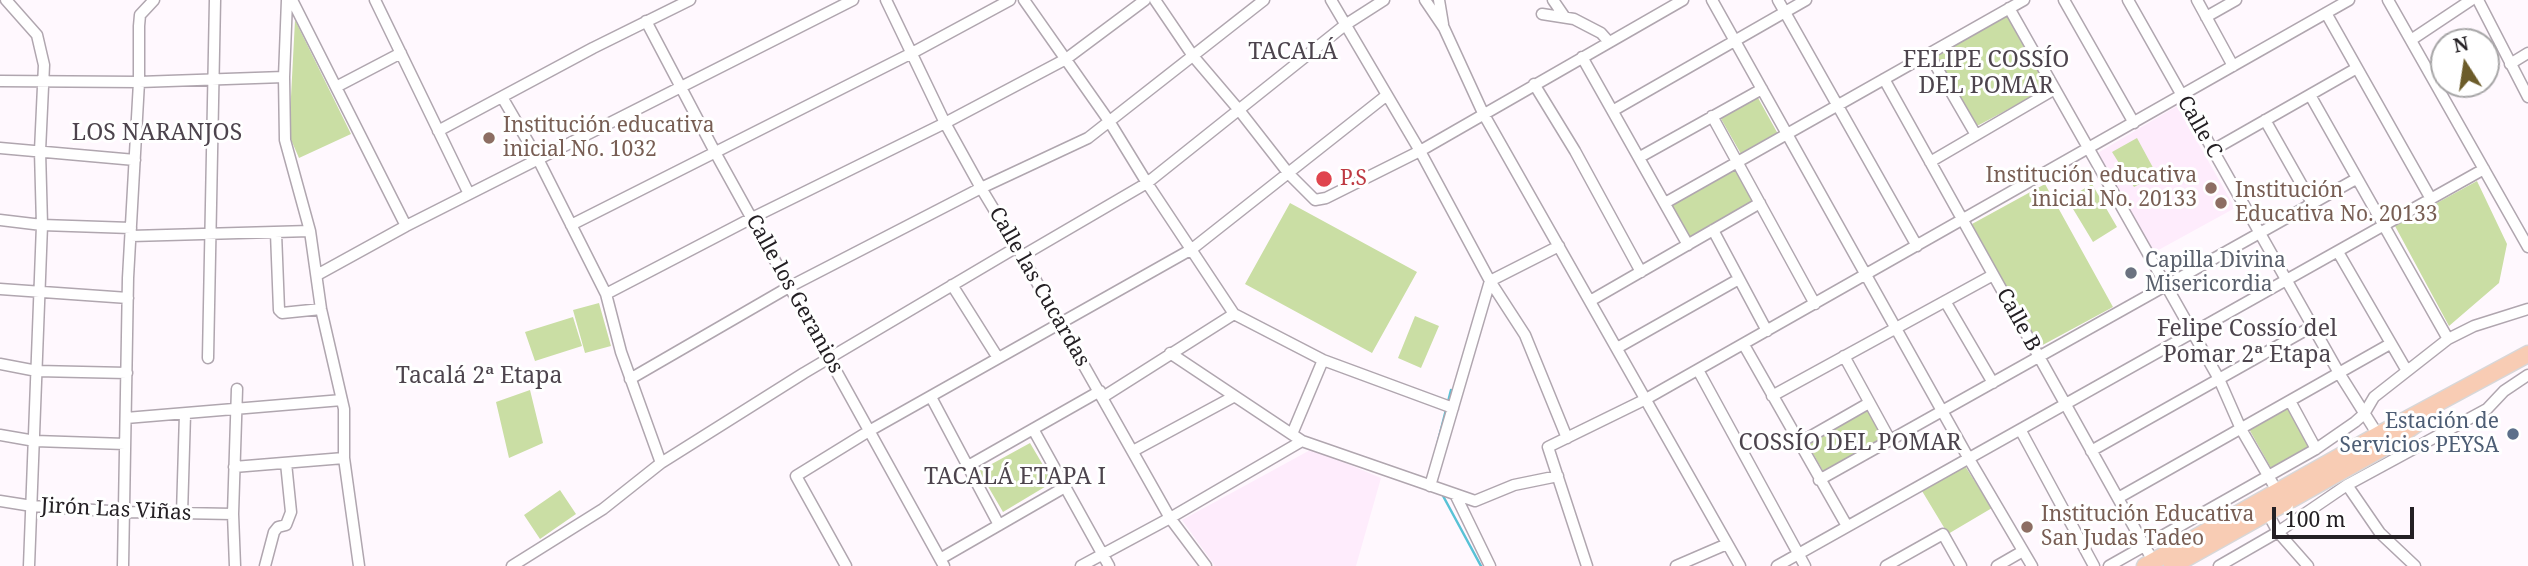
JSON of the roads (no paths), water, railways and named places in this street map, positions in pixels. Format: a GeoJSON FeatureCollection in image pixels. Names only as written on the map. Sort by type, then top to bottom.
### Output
{"type":"FeatureCollection","features":[{"type":"Feature","properties":{"kind":"highway"},"geometry":{"type":"LineString","coordinates":[[2149,564],[2273,484],[2378,435],[2528,354]]}},
{"type":"Feature","properties":{"kind":"highway"},"geometry":{"type":"LineString","coordinates":[[2172,566],[2381,449],[2481,379]]}},
{"type":"Feature","properties":{"kind":"street"},"geometry":{"type":"LineString","coordinates":[[6,0],[37,35],[44,65],[40,151],[42,225],[29,566]]}},
{"type":"Feature","properties":{"kind":"street"},"geometry":{"type":"LineString","coordinates":[[123,566],[128,298],[140,15],[154,0]]}},
{"type":"Feature","properties":{"kind":"street"},"geometry":{"type":"LineString","coordinates":[[208,358],[215,0]]}},
{"type":"Feature","properties":{"kind":"street"},"geometry":{"type":"LineString","coordinates":[[290,0],[284,77],[285,140],[310,230],[321,309],[342,400],[344,458],[359,566]]}},
{"type":"Feature","properties":{"kind":"street"},"geometry":{"type":"LineString","coordinates":[[290,0],[406,226]]}},
{"type":"Feature","properties":{"kind":"street"},"geometry":{"type":"LineString","coordinates":[[375,0],[469,194]]}},
{"type":"Feature","properties":{"kind":"street"},"geometry":{"type":"LineString","coordinates":[[438,131],[690,0]]}},
{"type":"Feature","properties":{"kind":"street"},"geometry":{"type":"LineString","coordinates":[[317,275],[406,226],[853,0]]}},
{"type":"Feature","properties":{"kind":"street","name":"Calle las Cucardas"},"geometry":{"type":"LineString","coordinates":[[886,0],[945,123],[981,188],[1170,518],[1206,566]]}},
{"type":"Feature","properties":{"kind":"street"},"geometry":{"type":"LineString","coordinates":[[571,225],[912,53],[1010,0]]}},
{"type":"Feature","properties":{"kind":"street"},"geometry":{"type":"LineString","coordinates":[[1024,0],[1109,121],[1234,314],[1322,360],[1453,408]]}},
{"type":"Feature","properties":{"kind":"street"},"geometry":{"type":"LineString","coordinates":[[606,294],[1066,59],[1145,0]]}},
{"type":"Feature","properties":{"kind":"street"},"geometry":{"type":"LineString","coordinates":[[1155,0],[1193,55],[1289,174],[1315,200],[1321,200],[1420,151],[1684,0]]}},
{"type":"Feature","properties":{"kind":"street"},"geometry":{"type":"LineString","coordinates":[[630,379],[789,288],[981,188],[1088,138],[1264,0]]}},
{"type":"Feature","properties":{"kind":"street"},"geometry":{"type":"LineString","coordinates":[[1331,0],[1420,151],[1490,281],[1525,335],[1567,438]]}},
{"type":"Feature","properties":{"kind":"street"},"geometry":{"type":"LineString","coordinates":[[512,566],[603,509],[661,463],[830,358],[952,285],[1147,183],[1345,25],[1384,0]]}},
{"type":"Feature","properties":{"kind":"street"},"geometry":{"type":"LineString","coordinates":[[1425,0],[1444,28],[1483,113],[1740,566]]}},
{"type":"Feature","properties":{"kind":"street"},"geometry":{"type":"LineString","coordinates":[[1439,0],[1444,28]]}},
{"type":"Feature","properties":{"kind":"street"},"geometry":{"type":"LineString","coordinates":[[1553,0],[1564,16]]}},
{"type":"Feature","properties":{"kind":"street"},"geometry":{"type":"LineString","coordinates":[[1712,0],[1969,459],[2032,566]]}},
{"type":"Feature","properties":{"kind":"street"},"geometry":{"type":"LineString","coordinates":[[1779,0],[1917,246]]}},
{"type":"Feature","properties":{"kind":"street"},"geometry":{"type":"LineString","coordinates":[[1614,110],[1806,0]]}},
{"type":"Feature","properties":{"kind":"street"},"geometry":{"type":"LineString","coordinates":[[1665,203],[2024,0]]}},
{"type":"Feature","properties":{"kind":"street"},"geometry":{"type":"LineString","coordinates":[[2064,0],[2134,122]]}},
{"type":"Feature","properties":{"kind":"street","name":"Calle C"},"geometry":{"type":"LineString","coordinates":[[2128,0],[2339,373],[2378,435]]}},
{"type":"Feature","properties":{"kind":"street"},"geometry":{"type":"LineString","coordinates":[[2197,0],[2233,66]]}},
{"type":"Feature","properties":{"kind":"street"},"geometry":{"type":"LineString","coordinates":[[2206,17],[2236,0]]}},
{"type":"Feature","properties":{"kind":"street"},"geometry":{"type":"LineString","coordinates":[[1587,566],[1548,447],[1646,400],[2349,0]]}},
{"type":"Feature","properties":{"kind":"street"},"geometry":{"type":"LineString","coordinates":[[2388,0],[2528,247]]}},
{"type":"Feature","properties":{"kind":"street"},"geometry":{"type":"LineString","coordinates":[[2411,40],[2471,0]]}},
{"type":"Feature","properties":{"kind":"street"},"geometry":{"type":"LineString","coordinates":[[2478,0],[2528,97]]}},
{"type":"Feature","properties":{"kind":"street"},"geometry":{"type":"LineString","coordinates":[[2009,8],[2219,379],[2241,429],[2273,484]]}},
{"type":"Feature","properties":{"kind":"street"},"geometry":{"type":"LineString","coordinates":[[2326,13],[2431,199]]}},
{"type":"Feature","properties":{"kind":"street"},"geometry":{"type":"LineString","coordinates":[[1542,14],[1564,16],[1597,31],[1609,42]]}},
{"type":"Feature","properties":{"kind":"street","name":"Calle los Geranios"},"geometry":{"type":"LineString","coordinates":[[646,22],[789,288],[942,562]]}},
{"type":"Feature","properties":{"kind":"street"},"geometry":{"type":"LineString","coordinates":[[336,87],[401,53]]}},
{"type":"Feature","properties":{"kind":"street"},"geometry":{"type":"LineString","coordinates":[[2510,64],[2528,53]]}},
{"type":"Feature","properties":{"kind":"street"},"geometry":{"type":"LineString","coordinates":[[1928,54],[1976,135]]}},
{"type":"Feature","properties":{"kind":"street"},"geometry":{"type":"LineString","coordinates":[[1582,57],[1688,245]]}},
{"type":"Feature","properties":{"kind":"street"},"geometry":{"type":"LineString","coordinates":[[2213,150],[2357,68]]}},
{"type":"Feature","properties":{"kind":"street"},"geometry":{"type":"LineString","coordinates":[[0,81],[139,82],[284,77]]}},
{"type":"Feature","properties":{"kind":"street","name":"Calle B"},"geometry":{"type":"LineString","coordinates":[[1884,79],[2118,498],[2144,547],[2149,564]]}},
{"type":"Feature","properties":{"kind":"street"},"geometry":{"type":"LineString","coordinates":[[1534,84],[1575,151],[1641,272]]}},
{"type":"Feature","properties":{"kind":"street"},"geometry":{"type":"LineString","coordinates":[[1640,157],[1762,89]]}},
{"type":"Feature","properties":{"kind":"street"},"geometry":{"type":"LineString","coordinates":[[1930,162],[2054,89]]}},
{"type":"Feature","properties":{"kind":"street"},"geometry":{"type":"LineString","coordinates":[[846,566],[796,476],[869,431],[1192,249],[1387,95]]}},
{"type":"Feature","properties":{"kind":"street"},"geometry":{"type":"LineString","coordinates":[[2310,95],[2448,339]]}},
{"type":"Feature","properties":{"kind":"street"},"geometry":{"type":"LineString","coordinates":[[502,97],[538,159],[606,294],[621,352],[661,463]]}},
{"type":"Feature","properties":{"kind":"street"},"geometry":{"type":"LineString","coordinates":[[1712,116],[1815,304]]}},
{"type":"Feature","properties":{"kind":"street"},"geometry":{"type":"LineString","coordinates":[[2265,120],[2312,203]]}},
{"type":"Feature","properties":{"kind":"street"},"geometry":{"type":"LineString","coordinates":[[0,148],[135,160]]}},
{"type":"Feature","properties":{"kind":"street"},"geometry":{"type":"LineString","coordinates":[[1777,566],[2484,169]]}},
{"type":"Feature","properties":{"kind":"street"},"geometry":{"type":"LineString","coordinates":[[1819,480],[2356,179]]}},
{"type":"Feature","properties":{"kind":"street"},"geometry":{"type":"LineString","coordinates":[[1590,301],[1760,203]]}},
{"type":"Feature","properties":{"kind":"street"},"geometry":{"type":"LineString","coordinates":[[0,220],[131,232],[211,235],[310,230]]}},
{"type":"Feature","properties":{"kind":"street"},"geometry":{"type":"LineString","coordinates":[[1713,230],[1767,331]]}},
{"type":"Feature","properties":{"kind":"street"},"geometry":{"type":"LineString","coordinates":[[276,233],[279,310],[282,313],[321,309]]}},
{"type":"Feature","properties":{"kind":"street"},"geometry":{"type":"LineString","coordinates":[[1430,486],[1490,281],[1559,246]]}},
{"type":"Feature","properties":{"kind":"street"},"geometry":{"type":"LineString","coordinates":[[2338,252],[2407,371]]}},
{"type":"Feature","properties":{"kind":"street"},"geometry":{"type":"LineString","coordinates":[[1772,396],[1993,275]]}},
{"type":"Feature","properties":{"kind":"street"},"geometry":{"type":"LineString","coordinates":[[1617,348],[1739,279]]}},
{"type":"Feature","properties":{"kind":"street"},"geometry":{"type":"LineString","coordinates":[[952,285],[998,358]]}},
{"type":"Feature","properties":{"kind":"street"},"geometry":{"type":"LineString","coordinates":[[0,289],[128,298]]}},
{"type":"Feature","properties":{"kind":"street"},"geometry":{"type":"LineString","coordinates":[[1945,301],[1993,383]]}},
{"type":"Feature","properties":{"kind":"street"},"geometry":{"type":"LineString","coordinates":[[2109,566],[2273,484],[2364,414],[2374,397],[2448,339],[2474,326],[2528,309]]}},
{"type":"Feature","properties":{"kind":"street"},"geometry":{"type":"LineString","coordinates":[[968,466],[1101,394],[1234,314]]}},
{"type":"Feature","properties":{"kind":"street"},"geometry":{"type":"LineString","coordinates":[[2091,451],[2313,326]]}},
{"type":"Feature","properties":{"kind":"street"},"geometry":{"type":"LineString","coordinates":[[2118,498],[2390,344]]}},
{"type":"Feature","properties":{"kind":"street"},"geometry":{"type":"LineString","coordinates":[[1744,345],[1847,526]]}},
{"type":"Feature","properties":{"kind":"street"},"geometry":{"type":"LineString","coordinates":[[1170,353],[1302,441],[1475,501],[1514,485],[1558,476]]}},
{"type":"Feature","properties":{"kind":"street"},"geometry":{"type":"LineString","coordinates":[[1844,356],[1889,440]]}},
{"type":"Feature","properties":{"kind":"street"},"geometry":{"type":"LineString","coordinates":[[1292,434],[1322,360]]}},
{"type":"Feature","properties":{"kind":"street"},"geometry":{"type":"LineString","coordinates":[[0,364],[37,371],[127,373]]}},
{"type":"Feature","properties":{"kind":"street"},"geometry":{"type":"LineString","coordinates":[[1698,370],[1805,566]]}},
{"type":"Feature","properties":{"kind":"street"},"geometry":{"type":"LineString","coordinates":[[2219,566],[2278,532],[2347,485],[2487,409],[2504,391],[2528,375]]}},
{"type":"Feature","properties":{"kind":"street"},"geometry":{"type":"LineString","coordinates":[[235,566],[233,514],[237,389]]}},
{"type":"Feature","properties":{"kind":"street"},"geometry":{"type":"LineString","coordinates":[[931,397],[999,524]]}},
{"type":"Feature","properties":{"kind":"street"},"geometry":{"type":"LineString","coordinates":[[1133,452],[1233,397]]}},
{"type":"Feature","properties":{"kind":"street"},"geometry":{"type":"LineString","coordinates":[[126,418],[342,400]]}},
{"type":"Feature","properties":{"kind":"street"},"geometry":{"type":"LineString","coordinates":[[2290,401],[2316,449]]}},
{"type":"Feature","properties":{"kind":"street"},"geometry":{"type":"LineString","coordinates":[[1798,443],[1870,403]]}},
{"type":"Feature","properties":{"kind":"street"},"geometry":{"type":"LineString","coordinates":[[182,514],[185,414]]}},
{"type":"Feature","properties":{"kind":"street"},"geometry":{"type":"LineString","coordinates":[[1033,429],[1109,566]]}},
{"type":"Feature","properties":{"kind":"street"},"geometry":{"type":"LineString","coordinates":[[2021,430],[2094,566]]}},
{"type":"Feature","properties":{"kind":"street"},"geometry":{"type":"LineString","coordinates":[[0,435],[34,441],[125,444]]}},
{"type":"Feature","properties":{"kind":"street"},"geometry":{"type":"LineString","coordinates":[[1081,566],[1302,441]]}},
{"type":"Feature","properties":{"kind":"street"},"geometry":{"type":"LineString","coordinates":[[234,467],[344,458]]}},
{"type":"Feature","properties":{"kind":"street"},"geometry":{"type":"LineString","coordinates":[[265,566],[274,532],[278,527],[286,525],[290,512],[286,463]]}},
{"type":"Feature","properties":{"kind":"street"},"geometry":{"type":"LineString","coordinates":[[2347,485],[2380,533],[2415,566]]}},
{"type":"Feature","properties":{"kind":"street"},"geometry":{"type":"LineString","coordinates":[[942,562],[999,524],[1065,487]]}},
{"type":"Feature","properties":{"kind":"street"},"geometry":{"type":"LineString","coordinates":[[1455,494],[1490,566]]}},
{"type":"Feature","properties":{"kind":"street","name":"Jirón Las Viñas"},"geometry":{"type":"LineString","coordinates":[[0,501],[32,506],[125,512],[233,514]]}},
{"type":"Feature","properties":{"kind":"street"},"geometry":{"type":"LineString","coordinates":[[2267,512],[2278,532],[2308,566]]}},
{"type":"Feature","properties":{"kind":"street"},"geometry":{"type":"LineString","coordinates":[[1886,566],[1943,534],[1961,566]]}},
{"type":"Feature","properties":{"kind":"street"},"geometry":{"type":"LineString","coordinates":[[1676,566],[1727,544]]}},
{"type":"Feature","properties":{"kind":"street"},"geometry":{"type":"LineString","coordinates":[[1997,566],[2023,551]]}},
{"type":"Feature","properties":{"kind":"waterway"},"geometry":{"type":"LineString","coordinates":[[1433,461],[1451,390]]}},
{"type":"Feature","properties":{"kind":"waterway"},"geometry":{"type":"LineString","coordinates":[[1442,494],[1481,566]]}},
{"type":"Feature","properties":{"kind":"place","name":"Institución educativa inicial No. 1032"},"geometry":{"type":"Point","coordinates":[489,138]}},
{"type":"Feature","properties":{"kind":"place","name":"P.S"},"geometry":{"type":"Point","coordinates":[1324,179]}},
{"type":"Feature","properties":{"kind":"place","name":"Institución educativa inicial No. 20133"},"geometry":{"type":"Point","coordinates":[2211,188]}},
{"type":"Feature","properties":{"kind":"place","name":"Institución Educativa No. 20133"},"geometry":{"type":"Point","coordinates":[2221,203]}},
{"type":"Feature","properties":{"kind":"place","name":"Capilla Divina Misericordia"},"geometry":{"type":"Point","coordinates":[2131,273]}},
{"type":"Feature","properties":{"kind":"place","name":"Estación de Servicios PEYSA"},"geometry":{"type":"Point","coordinates":[2513,434]}},
{"type":"Feature","properties":{"kind":"place","name":"Institución Educativa San Judas Tadeo"},"geometry":{"type":"Point","coordinates":[2027,527]}},
{"type":"Feature","properties":{"kind":"district","name":"TACALÁ"},"geometry":{"type":"Point","coordinates":[1293,52]}},
{"type":"Feature","properties":{"kind":"district","name":"FELIPE COSSÍO DEL POMAR"},"geometry":{"type":"Point","coordinates":[1986,73]}},
{"type":"Feature","properties":{"kind":"district","name":"LOS NARANJOS"},"geometry":{"type":"Point","coordinates":[157,133]}},
{"type":"Feature","properties":{"kind":"district","name":"Felipe Cossío del Pomar 2ª Etapa"},"geometry":{"type":"Point","coordinates":[2247,342]}},
{"type":"Feature","properties":{"kind":"district","name":"Tacalá 2ª Etapa"},"geometry":{"type":"Point","coordinates":[479,376]}},
{"type":"Feature","properties":{"kind":"district","name":"COSSÍO DEL POMAR"},"geometry":{"type":"Point","coordinates":[1850,443]}},
{"type":"Feature","properties":{"kind":"district","name":"TACALÁ ETAPA I"},"geometry":{"type":"Point","coordinates":[1015,477]}}]}
